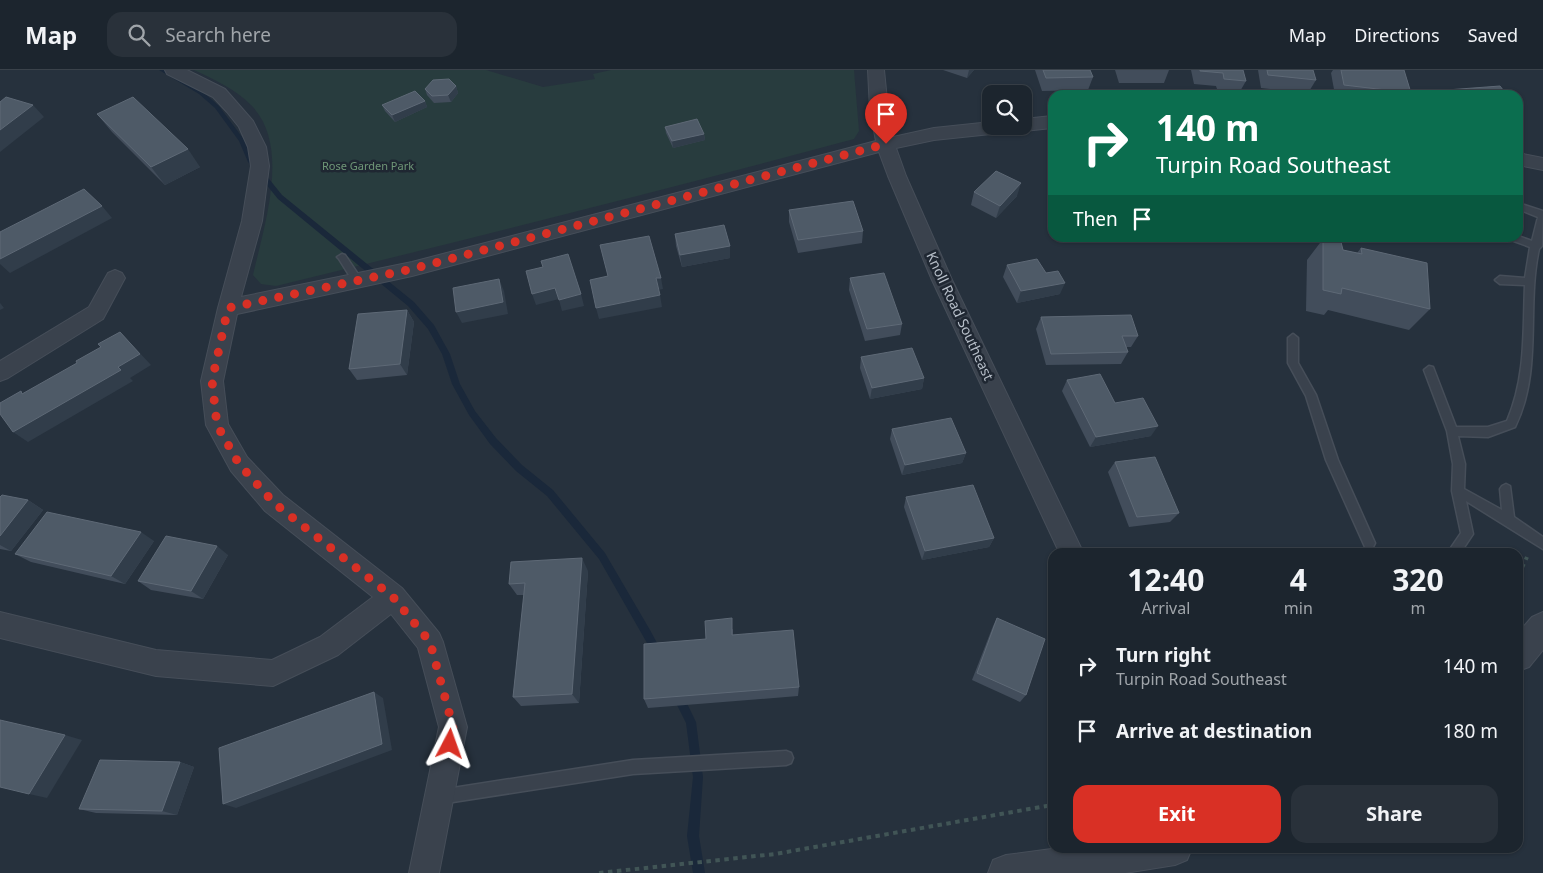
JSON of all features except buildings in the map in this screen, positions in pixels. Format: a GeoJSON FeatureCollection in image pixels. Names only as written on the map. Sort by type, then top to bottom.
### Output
{"type":"FeatureCollection","features":[{"type":"Feature","properties":{"kind":"street"},"geometry":{"type":"LineString","coordinates":[[173,70],[220,94],[247,125],[256,147],[260,166],[252,221],[228,308],[212,381],[217,425],[239,464],[274,503],[393,597],[430,642],[453,727],[424,873]]}},
{"type":"Feature","properties":{"kind":"street","name":"Knoll Road Southeast"},"geometry":{"type":"LineString","coordinates":[[876,70],[879,110],[886,144],[897,176],[942,280],[1069,548]]}},
{"type":"Feature","properties":{"kind":"street"},"geometry":{"type":"LineString","coordinates":[[1032,124],[1048,122]]}},
{"type":"Feature","properties":{"kind":"street"},"geometry":{"type":"LineString","coordinates":[[228,308],[412,269],[886,144],[934,134],[982,129]]}},
{"type":"Feature","properties":{"kind":"street"},"geometry":{"type":"LineString","coordinates":[[1523,160],[1543,164]]}},
{"type":"Feature","properties":{"kind":"street"},"geometry":{"type":"LineString","coordinates":[[0,372],[96,313],[115,278]]}},
{"type":"Feature","properties":{"kind":"street"},"geometry":{"type":"LineString","coordinates":[[0,625],[156,663],[273,673],[329,646],[393,597]]}},
{"type":"Feature","properties":{"kind":"street"},"geometry":{"type":"LineString","coordinates":[[1523,650],[1543,627]]}},
{"type":"Feature","properties":{"kind":"street"},"geometry":{"type":"LineString","coordinates":[[1006,873],[1141,853]]}},
{"type":"Feature","properties":{"kind":"lane"},"geometry":{"type":"LineString","coordinates":[[1452,431],[1488,432],[1511,424],[1520,407],[1528,358],[1530,272],[1543,214],[1523,208]]}},
{"type":"Feature","properties":{"kind":"lane"},"geometry":{"type":"LineString","coordinates":[[1523,241],[1536,246]]}},
{"type":"Feature","properties":{"kind":"lane"},"geometry":{"type":"LineString","coordinates":[[342,256],[357,280]]}},
{"type":"Feature","properties":{"kind":"lane"},"geometry":{"type":"LineString","coordinates":[[1500,280],[1530,282]]}},
{"type":"Feature","properties":{"kind":"lane"},"geometry":{"type":"LineString","coordinates":[[1293,338],[1293,363],[1311,395],[1332,460],[1369,543]]}},
{"type":"Feature","properties":{"kind":"lane"},"geometry":{"type":"LineString","coordinates":[[1429,370],[1452,431],[1459,464],[1458,491],[1467,534],[1457,548]]}},
{"type":"Feature","properties":{"kind":"lane"},"geometry":{"type":"LineString","coordinates":[[1506,489],[1508,520]]}},
{"type":"Feature","properties":{"kind":"lane"},"geometry":{"type":"LineString","coordinates":[[1458,491],[1508,520],[1543,544]]}},
{"type":"Feature","properties":{"kind":"lane"},"geometry":{"type":"LineString","coordinates":[[440,797],[633,767],[786,758]]}},
{"type":"Feature","properties":{"kind":"path"},"geometry":{"type":"LineString","coordinates":[[598,873],[774,854],[1048,806]]}},
{"type":"Feature","properties":{"kind":"green space","name":"Rose Garden Park"},"geometry":{"type":"Polygon","coordinates":[[[194,70],[486,70],[543,87],[595,79],[593,74],[611,70],[854,70],[859,131],[854,139],[276,286],[261,284],[253,275],[268,211],[271,188],[272,165],[270,143],[264,123],[252,106],[239,95],[217,81],[194,70]]]}},
{"type":"Feature","properties":{"kind":"waterway"},"geometry":{"type":"LineString","coordinates":[[162,70],[201,93],[217,107],[242,141],[250,160],[280,197],[411,304],[431,327],[446,354],[456,384],[472,413],[493,441],[519,468],[550,493],[602,556],[658,654]]}},
{"type":"Feature","properties":{"kind":"waterway"},"geometry":{"type":"LineString","coordinates":[[677,695],[691,722],[698,777],[693,836],[699,873]]}},
{"type":"Feature","properties":{"kind":"route"},"geometry":{"type":"LineString","coordinates":[[450,744],[453,727],[430,642],[393,597],[274,503],[239,464],[217,425],[212,381],[228,308],[412,269],[886,144]]}}]}
